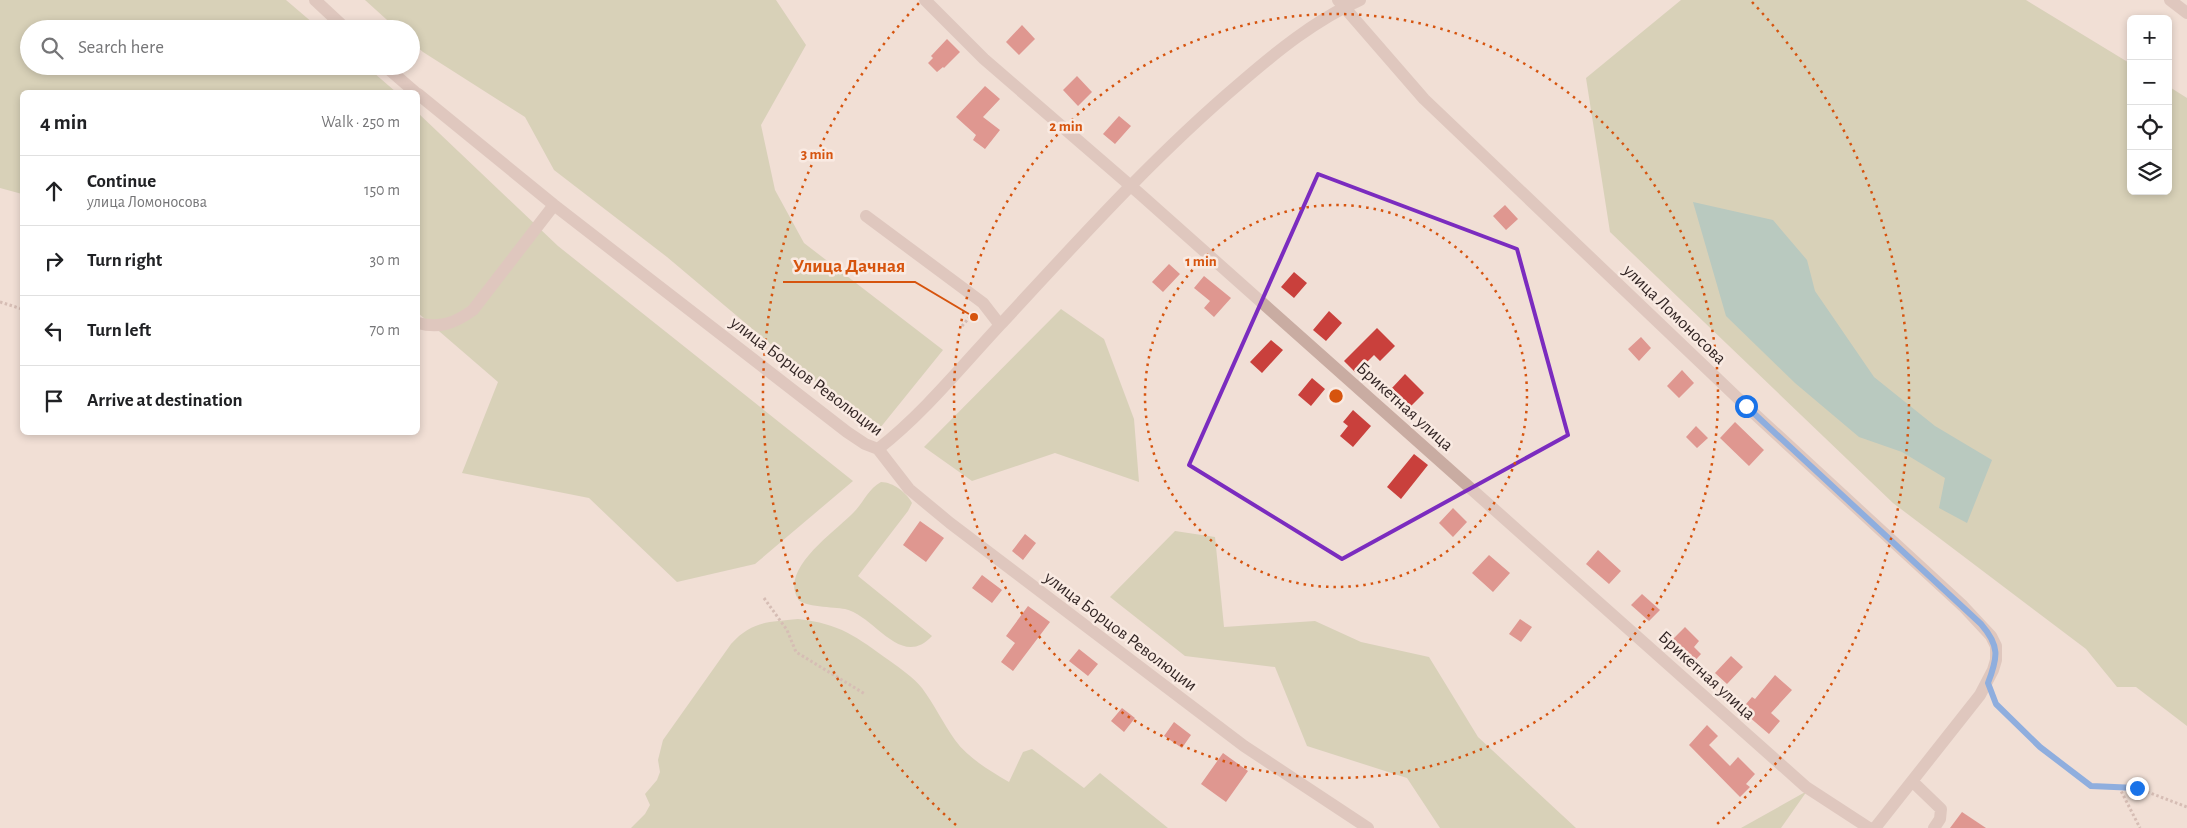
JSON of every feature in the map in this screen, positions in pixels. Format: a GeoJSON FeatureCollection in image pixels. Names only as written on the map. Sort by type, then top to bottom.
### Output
{"type":"FeatureCollection","features":[{"type":"Feature","properties":{"kind":"street"},"geometry":{"type":"LineString","coordinates":[[315,0],[336,20]]}},
{"type":"Feature","properties":{"kind":"street","name":"Брикетная улица"},"geometry":{"type":"LineString","coordinates":[[925,0],[984,59],[1131,187],[1806,787],[1869,828]]}},
{"type":"Feature","properties":{"kind":"street"},"geometry":{"type":"LineString","coordinates":[[878,449],[892,438],[1131,187],[1208,111],[1261,65],[1341,3],[1360,0]]}},
{"type":"Feature","properties":{"kind":"street"},"geometry":{"type":"LineString","coordinates":[[2170,0],[2187,13]]}},
{"type":"Feature","properties":{"kind":"street","name":"улица Ломоносова"},"geometry":{"type":"LineString","coordinates":[[1341,3],[1424,99],[1746,406],[1963,606],[1992,636],[1996,646],[1996,660],[1988,683]]}},
{"type":"Feature","properties":{"kind":"street","name":"улица Борцов Революции"},"geometry":{"type":"LineString","coordinates":[[395,75],[412,90]]}},
{"type":"Feature","properties":{"kind":"street","name":"улица Борцов Революции"},"geometry":{"type":"LineString","coordinates":[[420,97],[554,205],[848,432],[865,444],[878,449],[909,489],[950,523],[1244,746],[1368,828]]}},
{"type":"Feature","properties":{"kind":"street"},"geometry":{"type":"LineString","coordinates":[[420,324],[428,326],[456,322],[473,310],[554,205]]}},
{"type":"Feature","properties":{"kind":"street"},"geometry":{"type":"LineString","coordinates":[[866,216],[983,303],[1000,325]]}},
{"type":"Feature","properties":{"kind":"street"},"geometry":{"type":"LineString","coordinates":[[1875,828],[1913,782],[1988,683]]}},
{"type":"Feature","properties":{"kind":"street"},"geometry":{"type":"LineString","coordinates":[[1913,782],[1941,809],[1940,820],[1934,828]]}},
{"type":"Feature","properties":{"kind":"path"},"geometry":{"type":"LineString","coordinates":[[0,302],[20,308]]}},
{"type":"Feature","properties":{"kind":"path"},"geometry":{"type":"LineString","coordinates":[[764,598],[786,630],[796,652],[865,694]]}},
{"type":"Feature","properties":{"kind":"path"},"geometry":{"type":"LineString","coordinates":[[1988,683],[1996,704],[2040,747],[2091,786],[2137,788],[2187,807]]}},
{"type":"Feature","properties":{"kind":"path"},"geometry":{"type":"LineString","coordinates":[[2119,787],[2140,828]]}},
{"type":"Feature","properties":{"kind":"highlighted area"},"geometry":{"type":"Polygon","coordinates":[[[1318,174],[1517,249],[1568,435],[1342,559],[1189,465],[1318,174]]]}},
{"type":"Feature","properties":{"kind":"green space"},"geometry":{"type":"Polygon","coordinates":[[[0,0],[286,0],[309,20],[20,20],[20,75],[376,75],[394,90],[20,90],[20,193],[0,188],[0,0]]]}},
{"type":"Feature","properties":{"kind":"green space"},"geometry":{"type":"Polygon","coordinates":[[[365,0],[776,0],[806,45],[761,125],[775,190],[804,243],[943,350],[876,433],[667,257],[554,170],[525,117],[420,50],[420,20],[387,20],[365,0]]]}},
{"type":"Feature","properties":{"kind":"green space"},"geometry":{"type":"Polygon","coordinates":[[[1681,0],[2026,0],[2127,62],[2127,195],[2172,195],[2172,89],[2187,98],[2187,726],[2136,687],[2117,687],[2086,649],[1893,503],[1610,232],[1586,78],[1681,0]]]}},
{"type":"Feature","properties":{"kind":"green space"},"geometry":{"type":"Polygon","coordinates":[[[420,115],[558,246],[853,481],[755,564],[677,582],[589,498],[462,473],[498,382],[420,315],[420,115]]]}},
{"type":"Feature","properties":{"kind":"green space"},"geometry":{"type":"Polygon","coordinates":[[[1061,309],[1104,339],[1134,419],[1139,482],[1055,453],[972,481],[924,447],[1061,309]]]}},
{"type":"Feature","properties":{"kind":"green space"},"geometry":{"type":"Polygon","coordinates":[[[881,482],[886,482],[899,489],[912,503],[908,511],[858,576],[932,636],[921,645],[909,647],[898,644],[856,613],[845,609],[801,602],[794,587],[796,575],[812,551],[854,512],[873,488],[881,482]]]}},
{"type":"Feature","properties":{"kind":"green space"},"geometry":{"type":"Polygon","coordinates":[[[1175,531],[1215,537],[1224,627],[1315,621],[1361,642],[1429,657],[1478,737],[1576,828],[1440,828],[1407,778],[1307,746],[1275,667],[1185,656],[1110,597],[1175,531]]]}},
{"type":"Feature","properties":{"kind":"green space"},"geometry":{"type":"Polygon","coordinates":[[[798,619],[826,624],[847,632],[903,670],[915,680],[931,700],[960,747],[980,764],[1009,782],[1023,752],[1032,749],[1084,788],[1100,773],[1168,828],[631,828],[645,814],[650,805],[645,794],[657,780],[660,772],[658,760],[663,740],[731,644],[746,631],[761,624],[798,619]]]}},
{"type":"Feature","properties":{"kind":"green space"},"geometry":{"type":"Polygon","coordinates":[[[1807,791],[1781,828],[1741,828],[1807,791]]]}},
{"type":"Feature","properties":{"kind":"water"},"geometry":{"type":"Polygon","coordinates":[[[1693,202],[1773,220],[1807,260],[1815,291],[1874,377],[1935,426],[1992,460],[1967,523],[1939,508],[1945,478],[1902,452],[1859,437],[1795,383],[1726,316],[1693,202]]]}},
{"type":"Feature","properties":{"kind":"building"},"geometry":{"type":"Polygon","coordinates":[[[1022,25],[1035,39],[1019,55],[1006,42],[1022,25]]]}},
{"type":"Feature","properties":{"kind":"building"},"geometry":{"type":"Polygon","coordinates":[[[947,39],[960,52],[944,68],[937,72],[928,63],[933,58],[931,56],[947,39]]]}},
{"type":"Feature","properties":{"kind":"building"},"geometry":{"type":"Polygon","coordinates":[[[1077,76],[1092,92],[1078,106],[1063,90],[1077,76]]]}},
{"type":"Feature","properties":{"kind":"building"},"geometry":{"type":"Polygon","coordinates":[[[985,86],[1000,99],[983,117],[1000,130],[985,149],[973,140],[976,135],[956,117],[985,86]]]}},
{"type":"Feature","properties":{"kind":"building"},"geometry":{"type":"Polygon","coordinates":[[[1119,116],[1131,126],[1115,144],[1103,134],[1119,116]]]}},
{"type":"Feature","properties":{"kind":"building"},"geometry":{"type":"Polygon","coordinates":[[[1505,205],[1518,219],[1506,230],[1493,216],[1505,205]]]}},
{"type":"Feature","properties":{"kind":"building"},"geometry":{"type":"Polygon","coordinates":[[[1169,264],[1180,274],[1163,292],[1152,282],[1169,264]]]}},
{"type":"Feature","properties":{"kind":"building"},"geometry":{"type":"Polygon","coordinates":[[[1294,272],[1307,283],[1294,298],[1281,287],[1294,272]]]}},
{"type":"Feature","properties":{"kind":"building"},"geometry":{"type":"Polygon","coordinates":[[[1204,276],[1231,298],[1214,317],[1204,308],[1210,301],[1194,288],[1204,276]]]}},
{"type":"Feature","properties":{"kind":"building"},"geometry":{"type":"Polygon","coordinates":[[[1329,311],[1342,323],[1326,341],[1313,330],[1329,311]]]}},
{"type":"Feature","properties":{"kind":"building"},"geometry":{"type":"Polygon","coordinates":[[[1377,328],[1395,346],[1380,361],[1374,355],[1356,373],[1344,361],[1377,328]]]}},
{"type":"Feature","properties":{"kind":"building"},"geometry":{"type":"Polygon","coordinates":[[[1641,337],[1651,348],[1639,361],[1628,349],[1641,337]]]}},
{"type":"Feature","properties":{"kind":"building"},"geometry":{"type":"Polygon","coordinates":[[[1271,340],[1283,350],[1262,373],[1250,362],[1271,340]]]}},
{"type":"Feature","properties":{"kind":"building"},"geometry":{"type":"Polygon","coordinates":[[[1682,370],[1694,383],[1679,398],[1667,386],[1682,370]]]}},
{"type":"Feature","properties":{"kind":"building"},"geometry":{"type":"Polygon","coordinates":[[[1405,374],[1424,393],[1411,406],[1392,388],[1405,374]]]}},
{"type":"Feature","properties":{"kind":"building"},"geometry":{"type":"Polygon","coordinates":[[[1312,378],[1325,389],[1311,406],[1298,395],[1312,378]]]}},
{"type":"Feature","properties":{"kind":"building"},"geometry":{"type":"Polygon","coordinates":[[[1353,410],[1371,426],[1353,447],[1340,436],[1348,426],[1343,422],[1353,410]]]}},
{"type":"Feature","properties":{"kind":"building"},"geometry":{"type":"Polygon","coordinates":[[[1735,422],[1764,450],[1749,466],[1720,438],[1735,422]]]}},
{"type":"Feature","properties":{"kind":"building"},"geometry":{"type":"Polygon","coordinates":[[[1696,426],[1708,438],[1697,448],[1686,437],[1696,426]]]}},
{"type":"Feature","properties":{"kind":"building"},"geometry":{"type":"Polygon","coordinates":[[[1414,454],[1428,465],[1401,499],[1387,487],[1414,454]]]}},
{"type":"Feature","properties":{"kind":"building"},"geometry":{"type":"Polygon","coordinates":[[[1453,508],[1467,522],[1453,537],[1439,523],[1453,508]]]}},
{"type":"Feature","properties":{"kind":"building"},"geometry":{"type":"Polygon","coordinates":[[[920,521],[944,538],[926,562],[903,545],[920,521]]]}},
{"type":"Feature","properties":{"kind":"building"},"geometry":{"type":"Polygon","coordinates":[[[1025,534],[1036,543],[1023,560],[1012,551],[1025,534]]]}},
{"type":"Feature","properties":{"kind":"building"},"geometry":{"type":"Polygon","coordinates":[[[1598,550],[1621,571],[1609,584],[1586,564],[1598,550]]]}},
{"type":"Feature","properties":{"kind":"building"},"geometry":{"type":"Polygon","coordinates":[[[1489,555],[1510,573],[1493,592],[1472,573],[1489,555]]]}},
{"type":"Feature","properties":{"kind":"building"},"geometry":{"type":"Polygon","coordinates":[[[982,575],[1002,590],[992,603],[972,588],[982,575]]]}},
{"type":"Feature","properties":{"kind":"building"},"geometry":{"type":"Polygon","coordinates":[[[1642,594],[1660,610],[1649,621],[1631,605],[1642,594]]]}},
{"type":"Feature","properties":{"kind":"building"},"geometry":{"type":"Polygon","coordinates":[[[1028,606],[1050,622],[1013,671],[1001,662],[1015,643],[1006,636],[1028,606]]]}},
{"type":"Feature","properties":{"kind":"building"},"geometry":{"type":"Polygon","coordinates":[[[1520,619],[1532,627],[1521,642],[1509,634],[1520,619]]]}},
{"type":"Feature","properties":{"kind":"building"},"geometry":{"type":"Polygon","coordinates":[[[1685,627],[1699,641],[1694,647],[1701,654],[1690,666],[1681,658],[1687,652],[1673,639],[1685,627]]]}},
{"type":"Feature","properties":{"kind":"building"},"geometry":{"type":"Polygon","coordinates":[[[1079,649],[1098,664],[1088,676],[1069,661],[1079,649]]]}},
{"type":"Feature","properties":{"kind":"building"},"geometry":{"type":"Polygon","coordinates":[[[1731,656],[1743,667],[1727,684],[1715,673],[1731,656]]]}},
{"type":"Feature","properties":{"kind":"building"},"geometry":{"type":"Polygon","coordinates":[[[1775,675],[1792,690],[1771,713],[1780,721],[1769,734],[1741,710],[1752,697],[1755,699],[1775,675]]]}},
{"type":"Feature","properties":{"kind":"building"},"geometry":{"type":"Polygon","coordinates":[[[1122,708],[1135,718],[1124,732],[1111,721],[1122,708]]]}},
{"type":"Feature","properties":{"kind":"building"},"geometry":{"type":"Polygon","coordinates":[[[1174,722],[1191,735],[1182,748],[1164,736],[1174,722]]]}},
{"type":"Feature","properties":{"kind":"building"},"geometry":{"type":"Polygon","coordinates":[[[1707,725],[1718,736],[1709,745],[1730,766],[1738,757],[1755,774],[1746,784],[1750,787],[1740,797],[1689,745],[1707,725]]]}},
{"type":"Feature","properties":{"kind":"building"},"geometry":{"type":"Polygon","coordinates":[[[1223,753],[1248,771],[1226,802],[1201,784],[1223,753]]]}},
{"type":"Feature","properties":{"kind":"building"},"geometry":{"type":"Polygon","coordinates":[[[1962,812],[1986,828],[1950,828],[1962,812]]]}},
{"type":"Feature","properties":{"kind":"place","name":"Улица Дачная"},"geometry":{"type":"Point","coordinates":[974,317]}},
{"type":"Feature","properties":{"kind":"route"},"geometry":{"type":"LineString","coordinates":[[1746,406],[1963,606],[1992,636],[1996,646],[1996,660],[1988,683],[1996,704],[2040,747],[2091,786],[2137,788]]}}]}
